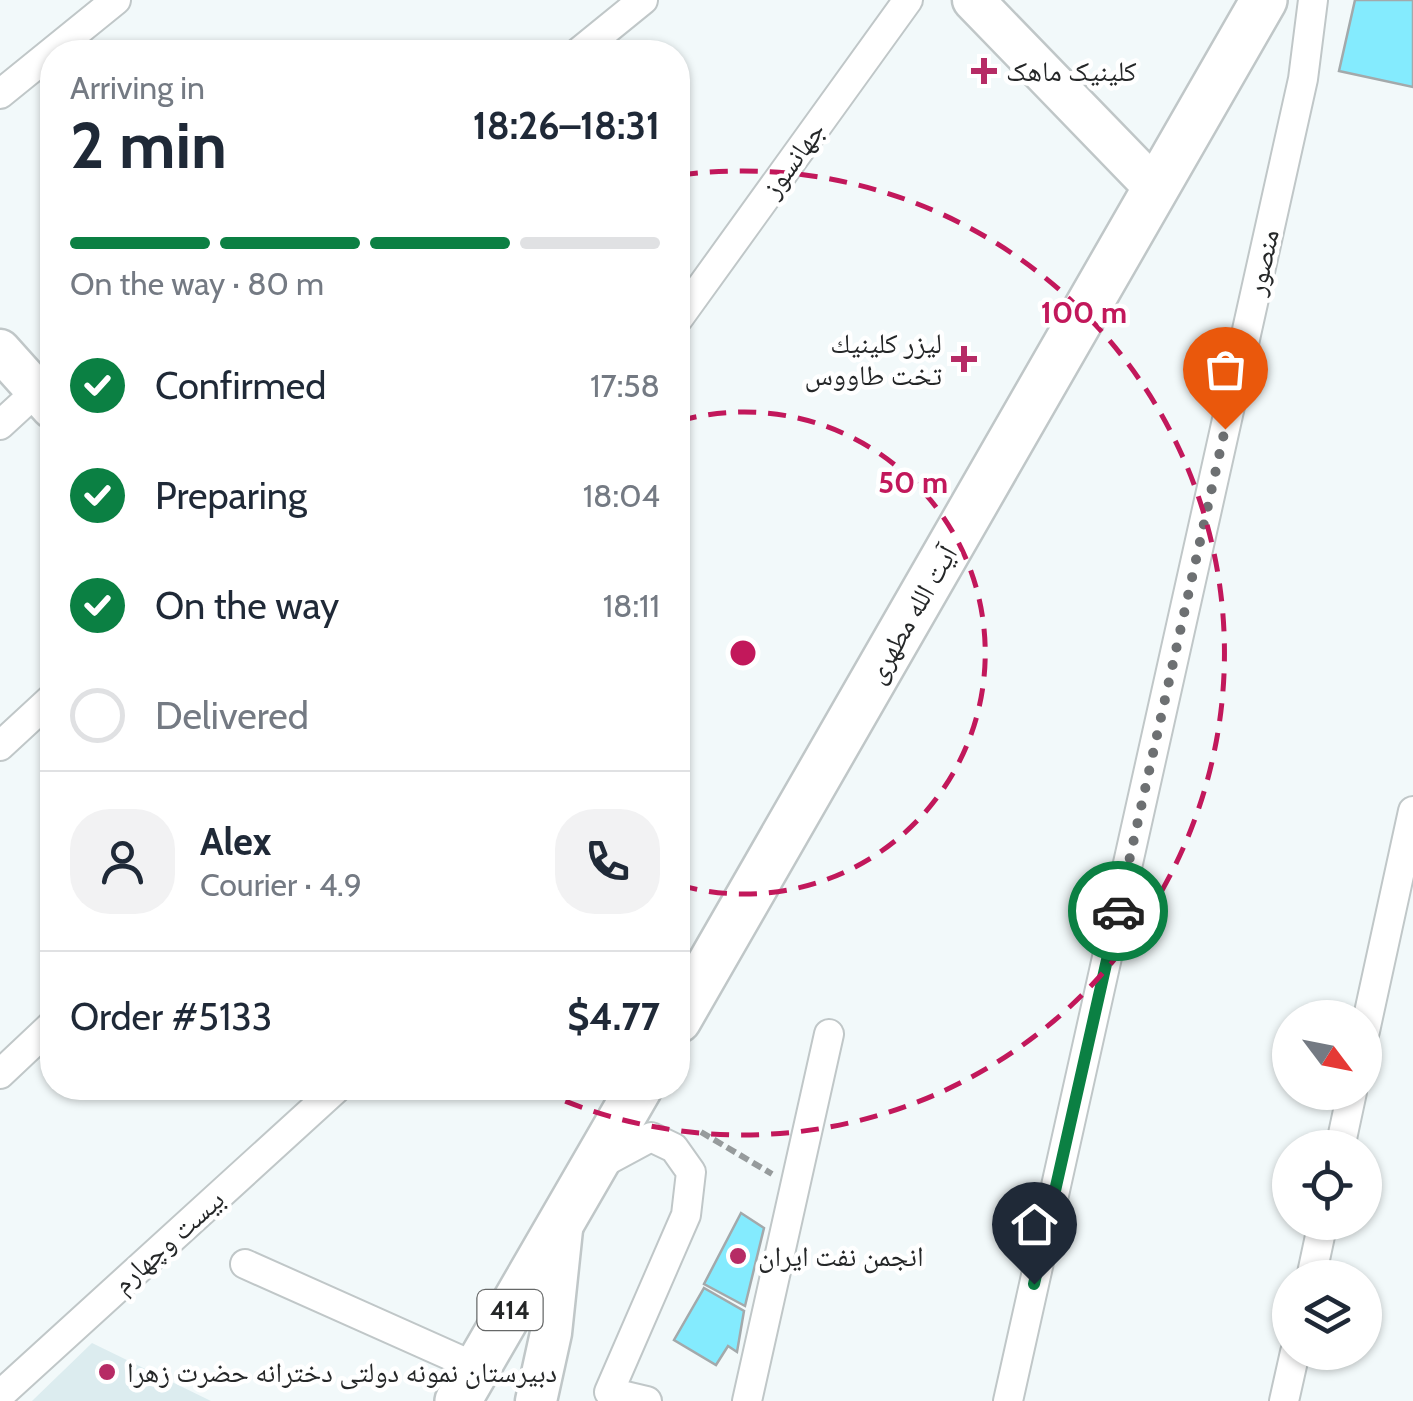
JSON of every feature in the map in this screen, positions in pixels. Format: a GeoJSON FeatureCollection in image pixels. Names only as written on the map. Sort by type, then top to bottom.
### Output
{"type":"FeatureCollection","features":[{"type":"Feature","properties":{"kind":"main road","name":"آیت الله مطهری"},"geometry":{"type":"LineString","coordinates":[[690,999],[1264,0]]}},
{"type":"Feature","properties":{"kind":"main road","name":"414"},"geometry":{"type":"LineString","coordinates":[[468,1384],[632,1100]]}},
{"type":"Feature","properties":{"kind":"street"},"geometry":{"type":"LineString","coordinates":[[67,40],[116,0]]}},
{"type":"Feature","properties":{"kind":"street"},"geometry":{"type":"LineString","coordinates":[[594,40],[643,0]]}},
{"type":"Feature","properties":{"kind":"street","name":"جهانسوز"},"geometry":{"type":"LineString","coordinates":[[690,302],[908,0]]}},
{"type":"Feature","properties":{"kind":"street"},"geometry":{"type":"LineString","coordinates":[[973,0],[1156,188]]}},
{"type":"Feature","properties":{"kind":"street","name":"منصور"},"geometry":{"type":"LineString","coordinates":[[1008,1401],[1303,79],[1313,0]]}},
{"type":"Feature","properties":{"kind":"street"},"geometry":{"type":"LineString","coordinates":[[0,94],[40,62]]}},
{"type":"Feature","properties":{"kind":"street"},"geometry":{"type":"LineString","coordinates":[[0,350],[40,394]]}},
{"type":"Feature","properties":{"kind":"street"},"geometry":{"type":"LineString","coordinates":[[0,425],[40,403]]}},
{"type":"Feature","properties":{"kind":"street"},"geometry":{"type":"LineString","coordinates":[[0,746],[40,709]]}},
{"type":"Feature","properties":{"kind":"street"},"geometry":{"type":"LineString","coordinates":[[1372,1000],[1413,812]]}},
{"type":"Feature","properties":{"kind":"street"},"geometry":{"type":"LineString","coordinates":[[747,1401],[829,1034]]}},
{"type":"Feature","properties":{"kind":"street"},"geometry":{"type":"LineString","coordinates":[[0,1074],[40,1036]]}},
{"type":"Feature","properties":{"kind":"street","name":"بیست وچهارم"},"geometry":{"type":"LineString","coordinates":[[0,1395],[324,1100]]}},
{"type":"Feature","properties":{"kind":"street"},"geometry":{"type":"LineString","coordinates":[[592,1170],[651,1138],[674,1148],[691,1172],[686,1215],[609,1392],[647,1401]]}},
{"type":"Feature","properties":{"kind":"street"},"geometry":{"type":"LineString","coordinates":[[536,1401],[551,1333],[563,1220]]}},
{"type":"Feature","properties":{"kind":"street"},"geometry":{"type":"LineString","coordinates":[[245,1264],[468,1384]]}},
{"type":"Feature","properties":{"kind":"street"},"geometry":{"type":"LineString","coordinates":[[1284,1401],[1291,1370]]}},
{"type":"Feature","properties":{"kind":"path"},"geometry":{"type":"LineString","coordinates":[[722,1144],[795,1188]]}},
{"type":"Feature","properties":{"kind":"shaded area","name":"دبیرستان نمونه دولتی دخترانه حضرت زهرا"},"geometry":{"type":"Polygon","coordinates":[[[92,1343],[211,1401],[32,1401],[92,1343]]]}},
{"type":"Feature","properties":{"kind":"building"},"geometry":{"type":"Polygon","coordinates":[[[1355,0],[1413,0],[1413,87],[1339,71],[1355,0]]]}},
{"type":"Feature","properties":{"kind":"building","name":"انجمن نفت ایران"},"geometry":{"type":"Polygon","coordinates":[[[741,1213],[764,1228],[745,1306],[704,1284],[741,1213]]]}},
{"type":"Feature","properties":{"kind":"building"},"geometry":{"type":"Polygon","coordinates":[[[704,1288],[744,1311],[737,1352],[728,1346],[716,1365],[674,1340],[704,1288]]]}},
{"type":"Feature","properties":{"kind":"way so far"},"geometry":{"type":"LineString","coordinates":[[1118,911],[1225,429]]}},
{"type":"Feature","properties":{"kind":"place","name":"کلینیک ماهک"},"geometry":{"type":"Point","coordinates":[984,71]}},
{"type":"Feature","properties":{"kind":"place","name":"ليزر كلينيك تخت طاووس"},"geometry":{"type":"Point","coordinates":[964,359]}},
{"type":"Feature","properties":{"kind":"place","name":"انجمن نفت ایران"},"geometry":{"type":"Point","coordinates":[738,1256]}},
{"type":"Feature","properties":{"kind":"place","name":"دبیرستان نمونه دولتی دخترانه حضرت زهرا"},"geometry":{"type":"Point","coordinates":[107,1372]}},
{"type":"Feature","properties":{"kind":"route"},"geometry":{"type":"LineString","coordinates":[[1034,1284],[1118,911]]}}]}
